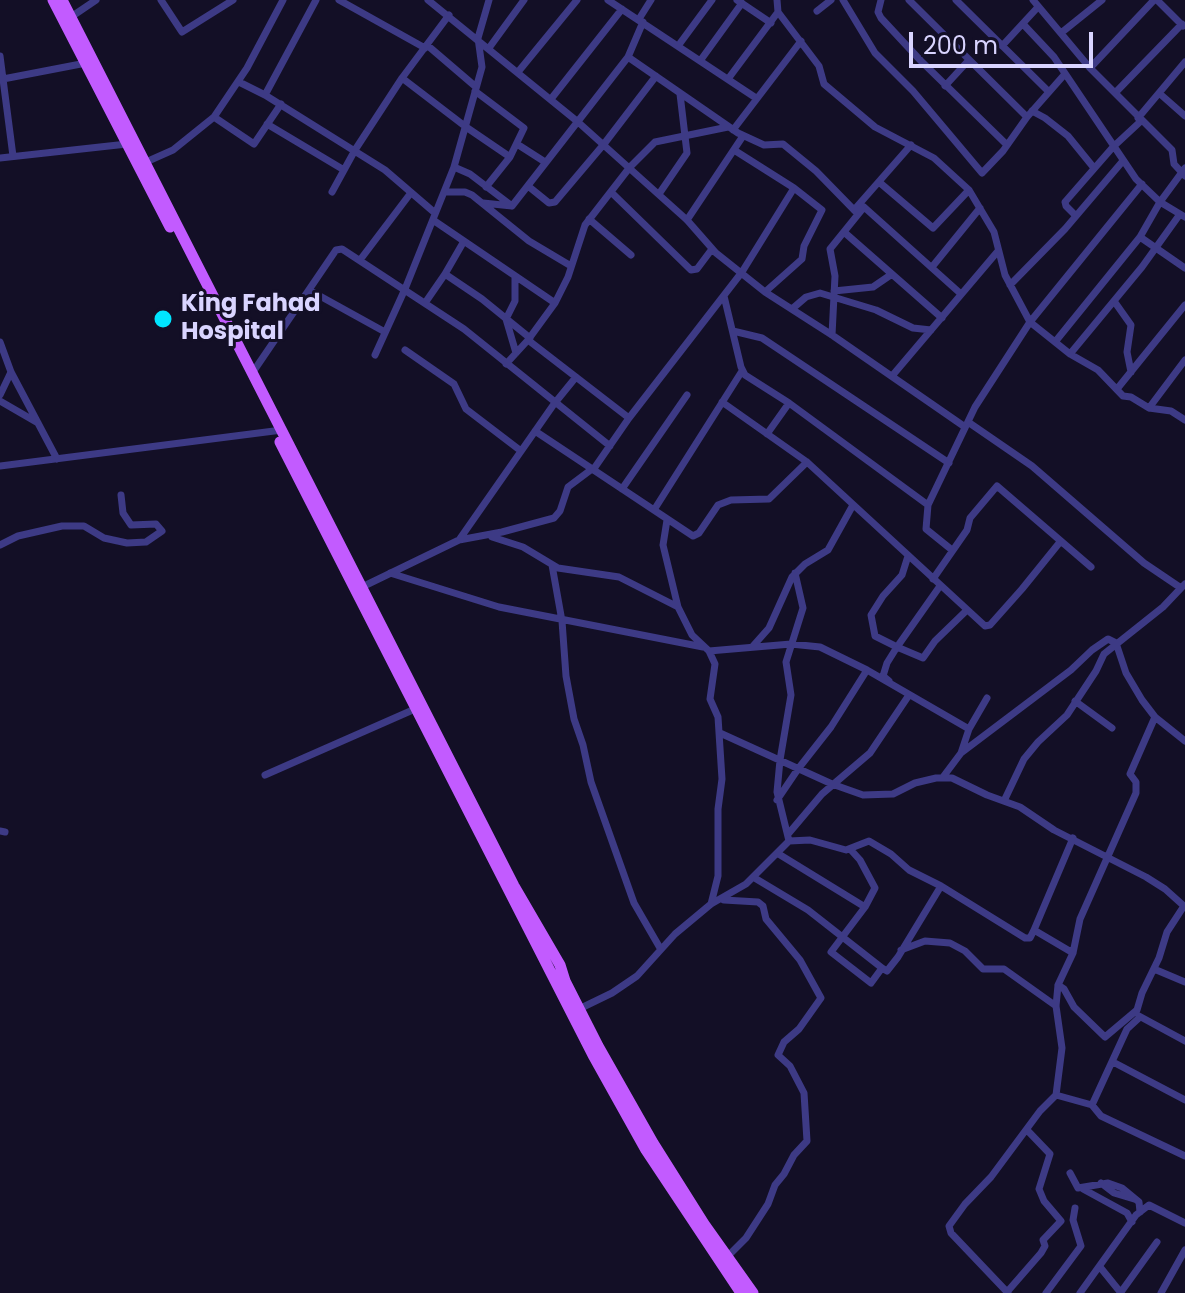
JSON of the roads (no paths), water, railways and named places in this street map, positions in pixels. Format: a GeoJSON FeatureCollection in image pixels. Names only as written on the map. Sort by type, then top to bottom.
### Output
{"type":"FeatureCollection","features":[{"type":"Feature","properties":{"kind":"main road"},"geometry":{"type":"LineString","coordinates":[[53,0],[362,587],[514,886],[560,965],[579,1009],[653,1143],[753,1293]]}},
{"type":"Feature","properties":{"kind":"main road"},"geometry":{"type":"LineString","coordinates":[[62,0],[253,372],[278,430],[415,709],[593,1055],[646,1150],[741,1293]]}},
{"type":"Feature","properties":{"kind":"street"},"geometry":{"type":"LineString","coordinates":[[71,17],[96,0]]}},
{"type":"Feature","properties":{"kind":"street"},"geometry":{"type":"LineString","coordinates":[[161,0],[182,32],[233,0]]}},
{"type":"Feature","properties":{"kind":"street"},"geometry":{"type":"LineString","coordinates":[[146,162],[173,150],[214,117],[239,82],[283,0]]}},
{"type":"Feature","properties":{"kind":"street"},"geometry":{"type":"LineString","coordinates":[[265,95],[316,0]]}},
{"type":"Feature","properties":{"kind":"street"},"geometry":{"type":"LineString","coordinates":[[339,0],[426,47],[524,128],[510,157],[486,187]]}},
{"type":"Feature","properties":{"kind":"street"},"geometry":{"type":"LineString","coordinates":[[428,0],[604,144],[687,220],[712,249],[765,292],[1032,466],[1144,563],[1183,586],[1163,607],[1101,658],[1067,715],[1038,742],[1021,764],[1004,801]]}},
{"type":"Feature","properties":{"kind":"street"},"geometry":{"type":"LineString","coordinates":[[375,355],[454,167],[482,67],[478,38],[489,0]]}},
{"type":"Feature","properties":{"kind":"street"},"geometry":{"type":"LineString","coordinates":[[489,48],[524,0]]}},
{"type":"Feature","properties":{"kind":"street"},"geometry":{"type":"LineString","coordinates":[[518,72],[577,0]]}},
{"type":"Feature","properties":{"kind":"street"},"geometry":{"type":"LineString","coordinates":[[608,0],[756,98]]}},
{"type":"Feature","properties":{"kind":"street"},"geometry":{"type":"LineString","coordinates":[[512,206],[628,57],[651,0]]}},
{"type":"Feature","properties":{"kind":"street"},"geometry":{"type":"LineString","coordinates":[[678,46],[710,3],[701,0]]}},
{"type":"Feature","properties":{"kind":"street"},"geometry":{"type":"LineString","coordinates":[[777,0],[778,12],[819,66],[821,79],[828,88],[875,127],[934,158],[969,190],[994,232],[1010,285],[1030,322],[1070,354],[1098,370],[1123,396],[1131,397],[1149,408],[1162,408],[1184,417]]}},
{"type":"Feature","properties":{"kind":"street"},"geometry":{"type":"LineString","coordinates":[[817,11],[831,0]]}},
{"type":"Feature","properties":{"kind":"street"},"geometry":{"type":"LineString","coordinates":[[843,0],[875,53],[913,91],[979,172],[985,173],[1029,114],[1064,75]]}},
{"type":"Feature","properties":{"kind":"street"},"geometry":{"type":"LineString","coordinates":[[881,0],[878,9],[881,18],[945,86],[1006,144]]}},
{"type":"Feature","properties":{"kind":"street"},"geometry":{"type":"LineString","coordinates":[[909,0],[968,61],[1029,114],[1045,118],[1068,136],[1094,168]]}},
{"type":"Feature","properties":{"kind":"street"},"geometry":{"type":"LineString","coordinates":[[956,0],[1048,91]]}},
{"type":"Feature","properties":{"kind":"street"},"geometry":{"type":"LineString","coordinates":[[1061,33],[1102,0]]}},
{"type":"Feature","properties":{"kind":"street"},"geometry":{"type":"LineString","coordinates":[[1090,68],[1156,0],[1183,25],[1115,93]]}},
{"type":"Feature","properties":{"kind":"street"},"geometry":{"type":"LineString","coordinates":[[700,61],[740,2],[771,23]]}},
{"type":"Feature","properties":{"kind":"street"},"geometry":{"type":"LineString","coordinates":[[1002,46],[1023,24],[1035,3],[1090,68],[1172,150],[1174,164],[1184,172],[1160,202],[1126,256],[1055,342]]}},
{"type":"Feature","properties":{"kind":"street"},"geometry":{"type":"LineString","coordinates":[[551,99],[622,9]]}},
{"type":"Feature","properties":{"kind":"street"},"geometry":{"type":"LineString","coordinates":[[728,79],[778,12]]}},
{"type":"Feature","properties":{"kind":"street"},"geometry":{"type":"LineString","coordinates":[[332,192],[402,78],[449,15]]}},
{"type":"Feature","properties":{"kind":"street"},"geometry":{"type":"LineString","coordinates":[[1023,24],[1054,57],[1122,162],[1160,202],[1182,216],[1070,354]]}},
{"type":"Feature","properties":{"kind":"street"},"geometry":{"type":"LineString","coordinates":[[506,364],[555,303],[581,233],[630,167],[655,142],[730,129],[801,41]]}},
{"type":"Feature","properties":{"kind":"street"},"geometry":{"type":"LineString","coordinates":[[1054,57],[1069,42]]}},
{"type":"Feature","properties":{"kind":"street"},"geometry":{"type":"LineString","coordinates":[[0,56],[13,156]]}},
{"type":"Feature","properties":{"kind":"street"},"geometry":{"type":"LineString","coordinates":[[628,57],[730,129],[764,145],[783,144],[816,171],[856,212]]}},
{"type":"Feature","properties":{"kind":"street"},"geometry":{"type":"LineString","coordinates":[[945,86],[968,61]]}},
{"type":"Feature","properties":{"kind":"street"},"geometry":{"type":"LineString","coordinates":[[3,79],[86,63]]}},
{"type":"Feature","properties":{"kind":"street"},"geometry":{"type":"LineString","coordinates":[[1076,216],[1065,203],[1183,68]]}},
{"type":"Feature","properties":{"kind":"street"},"geometry":{"type":"LineString","coordinates":[[528,186],[552,204],[604,144],[656,76]]}},
{"type":"Feature","properties":{"kind":"street"},"geometry":{"type":"LineString","coordinates":[[402,78],[510,157]]}},
{"type":"Feature","properties":{"kind":"street"},"geometry":{"type":"LineString","coordinates":[[239,82],[281,104],[385,170],[464,241],[555,303]]}},
{"type":"Feature","properties":{"kind":"street"},"geometry":{"type":"LineString","coordinates":[[659,194],[686,157],[680,93]]}},
{"type":"Feature","properties":{"kind":"street"},"geometry":{"type":"LineString","coordinates":[[1159,93],[1185,116]]}},
{"type":"Feature","properties":{"kind":"street"},"geometry":{"type":"LineString","coordinates":[[214,117],[254,144],[281,104]]}},
{"type":"Feature","properties":{"kind":"street"},"geometry":{"type":"LineString","coordinates":[[267,124],[344,170]]}},
{"type":"Feature","properties":{"kind":"street"},"geometry":{"type":"LineString","coordinates":[[687,220],[743,136]]}},
{"type":"Feature","properties":{"kind":"street"},"geometry":{"type":"LineString","coordinates":[[0,158],[127,144]]}},
{"type":"Feature","properties":{"kind":"street"},"geometry":{"type":"LineString","coordinates":[[517,144],[545,162]]}},
{"type":"Feature","properties":{"kind":"street"},"geometry":{"type":"LineString","coordinates":[[832,335],[834,294],[830,249],[879,182],[911,145]]}},
{"type":"Feature","properties":{"kind":"street"},"geometry":{"type":"LineString","coordinates":[[734,150],[794,188],[822,210],[804,246],[802,259],[765,292]]}},
{"type":"Feature","properties":{"kind":"street"},"geometry":{"type":"LineString","coordinates":[[1010,285],[1122,162]]}},
{"type":"Feature","properties":{"kind":"street"},"geometry":{"type":"LineString","coordinates":[[454,167],[475,178],[512,206]]}},
{"type":"Feature","properties":{"kind":"street"},"geometry":{"type":"LineString","coordinates":[[465,192],[475,178]]}},
{"type":"Feature","properties":{"kind":"street"},"geometry":{"type":"LineString","coordinates":[[879,182],[933,228],[969,190]]}},
{"type":"Feature","properties":{"kind":"street"},"geometry":{"type":"LineString","coordinates":[[952,550],[928,533],[928,505],[966,425],[991,380],[1030,322],[1142,184]]}},
{"type":"Feature","properties":{"kind":"street"},"geometry":{"type":"LineString","coordinates":[[362,587],[459,540],[554,518],[560,511],[568,487],[593,470],[629,418],[742,272],[794,188]]}},
{"type":"Feature","properties":{"kind":"street"},"geometry":{"type":"LineString","coordinates":[[444,192],[465,192],[529,241],[571,266]]}},
{"type":"Feature","properties":{"kind":"street"},"geometry":{"type":"LineString","coordinates":[[611,192],[691,270],[697,269],[712,249]]}},
{"type":"Feature","properties":{"kind":"street"},"geometry":{"type":"LineString","coordinates":[[360,260],[410,194]]}},
{"type":"Feature","properties":{"kind":"street"},"geometry":{"type":"LineString","coordinates":[[483,203],[512,206]]}},
{"type":"Feature","properties":{"kind":"street"},"geometry":{"type":"LineString","coordinates":[[856,212],[866,207],[961,294]]}},
{"type":"Feature","properties":{"kind":"street"},"geometry":{"type":"LineString","coordinates":[[932,267],[980,208]]}},
{"type":"Feature","properties":{"kind":"street"},"geometry":{"type":"LineString","coordinates":[[589,219],[631,255]]}},
{"type":"Feature","properties":{"kind":"street"},"geometry":{"type":"LineString","coordinates":[[844,232],[942,318]]}},
{"type":"Feature","properties":{"kind":"street"},"geometry":{"type":"LineString","coordinates":[[1140,237],[1185,268]]}},
{"type":"Feature","properties":{"kind":"street"},"geometry":{"type":"LineString","coordinates":[[425,303],[464,241]]}},
{"type":"Feature","properties":{"kind":"street"},"geometry":{"type":"LineString","coordinates":[[253,372],[336,250],[342,249],[471,334],[554,404],[610,446]]}},
{"type":"Feature","properties":{"kind":"street"},"geometry":{"type":"LineString","coordinates":[[892,376],[998,251]]}},
{"type":"Feature","properties":{"kind":"street"},"geometry":{"type":"LineString","coordinates":[[1126,256],[1142,267]]}},
{"type":"Feature","properties":{"kind":"street"},"geometry":{"type":"LineString","coordinates":[[445,274],[629,418]]}},
{"type":"Feature","properties":{"kind":"street"},"geometry":{"type":"LineString","coordinates":[[792,309],[812,294],[834,294],[873,287],[892,274]]}},
{"type":"Feature","properties":{"kind":"street"},"geometry":{"type":"LineString","coordinates":[[515,278],[515,301],[506,319],[516,353]]}},
{"type":"Feature","properties":{"kind":"street"},"geometry":{"type":"LineString","coordinates":[[309,290],[385,332]]}},
{"type":"Feature","properties":{"kind":"street"},"geometry":{"type":"LineString","coordinates":[[834,294],[913,328],[931,330]]}},
{"type":"Feature","properties":{"kind":"street"},"geometry":{"type":"LineString","coordinates":[[724,296],[742,371],[928,505]]}},
{"type":"Feature","properties":{"kind":"street"},"geometry":{"type":"LineString","coordinates":[[1114,301],[1131,325],[1127,352],[1131,372]]}},
{"type":"Feature","properties":{"kind":"street"},"geometry":{"type":"LineString","coordinates":[[1117,389],[1185,305]]}},
{"type":"Feature","properties":{"kind":"street"},"geometry":{"type":"LineString","coordinates":[[733,331],[762,338],[949,463]]}},
{"type":"Feature","properties":{"kind":"street"},"geometry":{"type":"LineString","coordinates":[[0,342],[11,372],[57,459]]}},
{"type":"Feature","properties":{"kind":"street"},"geometry":{"type":"LineString","coordinates":[[405,350],[454,384],[466,409],[521,451]]}},
{"type":"Feature","properties":{"kind":"street"},"geometry":{"type":"LineString","coordinates":[[1149,408],[1185,360]]}},
{"type":"Feature","properties":{"kind":"street"},"geometry":{"type":"LineString","coordinates":[[654,510],[742,371]]}},
{"type":"Feature","properties":{"kind":"street"},"geometry":{"type":"LineString","coordinates":[[11,372],[0,398],[40,424]]}},
{"type":"Feature","properties":{"kind":"street"},"geometry":{"type":"LineString","coordinates":[[459,540],[576,377]]}},
{"type":"Feature","properties":{"kind":"street"},"geometry":{"type":"LineString","coordinates":[[622,489],[687,395]]}},
{"type":"Feature","properties":{"kind":"street"},"geometry":{"type":"LineString","coordinates":[[722,402],[807,462],[985,626],[990,625],[1060,542]]}},
{"type":"Feature","properties":{"kind":"street"},"geometry":{"type":"LineString","coordinates":[[767,434],[789,403]]}},
{"type":"Feature","properties":{"kind":"street"},"geometry":{"type":"LineString","coordinates":[[0,466],[278,430]]}},
{"type":"Feature","properties":{"kind":"street"},"geometry":{"type":"LineString","coordinates":[[535,431],[667,520],[696,536],[718,505],[731,500],[769,499],[807,462]]}},
{"type":"Feature","properties":{"kind":"street"},"geometry":{"type":"LineString","coordinates":[[933,579],[967,530],[970,518],[997,486],[1091,567]]}},
{"type":"Feature","properties":{"kind":"street"},"geometry":{"type":"LineString","coordinates":[[0,545],[18,536],[62,526],[84,526],[104,538],[127,543],[146,542],[162,531],[156,524],[131,525],[123,513],[121,495]]}},
{"type":"Feature","properties":{"kind":"street"},"geometry":{"type":"LineString","coordinates":[[751,647],[769,628],[795,573],[828,550],[853,505]]}},
{"type":"Feature","properties":{"kind":"street"},"geometry":{"type":"LineString","coordinates":[[667,520],[663,545],[678,607],[692,635],[708,649],[715,664],[710,699],[717,712],[722,779],[718,809],[720,855],[711,904]]}},
{"type":"Feature","properties":{"kind":"street"},"geometry":{"type":"LineString","coordinates":[[481,536],[513,543],[552,565],[619,577],[678,607]]}},
{"type":"Feature","properties":{"kind":"street"},"geometry":{"type":"LineString","coordinates":[[908,556],[902,575],[883,596],[870,620],[875,636],[923,658],[935,641],[967,610]]}},
{"type":"Feature","properties":{"kind":"street"},"geometry":{"type":"LineString","coordinates":[[552,565],[574,719],[599,808],[634,903],[660,948]]}},
{"type":"Feature","properties":{"kind":"street"},"geometry":{"type":"LineString","coordinates":[[390,573],[499,607],[646,634],[708,649],[791,644],[820,647],[900,689]]}},
{"type":"Feature","properties":{"kind":"street"},"geometry":{"type":"LineString","coordinates":[[789,837],[777,800],[791,695],[786,662],[803,608],[795,573]]}},
{"type":"Feature","properties":{"kind":"street"},"geometry":{"type":"LineString","coordinates":[[940,586],[897,647],[883,676],[909,695],[969,729]]}},
{"type":"Feature","properties":{"kind":"street"},"geometry":{"type":"LineString","coordinates":[[943,777],[961,753],[1108,639],[1116,643],[1126,673],[1155,717],[1185,741]]}},
{"type":"Feature","properties":{"kind":"street"},"geometry":{"type":"LineString","coordinates":[[777,800],[831,727],[867,670]]}},
{"type":"Feature","properties":{"kind":"street"},"geometry":{"type":"LineString","coordinates":[[579,1009],[612,993],[637,976],[660,948],[711,904],[753,877],[777,853],[805,811],[870,753],[909,695]]}},
{"type":"Feature","properties":{"kind":"street"},"geometry":{"type":"LineString","coordinates":[[961,753],[969,729],[987,698]]}},
{"type":"Feature","properties":{"kind":"street"},"geometry":{"type":"LineString","coordinates":[[1075,701],[1112,728]]}},
{"type":"Feature","properties":{"kind":"street"},"geometry":{"type":"LineString","coordinates":[[265,775],[415,709]]}},
{"type":"Feature","properties":{"kind":"street"},"geometry":{"type":"LineString","coordinates":[[1027,1130],[1050,1154],[1039,1189],[1044,1201],[1061,1221],[1043,1240],[1045,1246],[1041,1253],[1007,1293],[951,1233],[949,1226],[1040,1111],[1056,1095],[1062,1048],[1056,1006],[1058,985],[1073,953],[1080,919],[1136,793],[1136,782],[1130,774],[1155,717]]}},
{"type":"Feature","properties":{"kind":"street"},"geometry":{"type":"LineString","coordinates":[[720,733],[863,795],[893,794],[915,783],[943,777],[1020,807],[1040,822],[1146,877],[1184,907],[1167,932],[1142,993],[1138,1014],[1127,1029],[1092,1105]]}},
{"type":"Feature","properties":{"kind":"street"},"geometry":{"type":"LineString","coordinates":[[789,837],[850,849],[869,841],[909,870],[1025,938],[1030,938],[1034,930],[1073,838]]}},
{"type":"Feature","properties":{"kind":"street"},"geometry":{"type":"LineString","coordinates":[[850,849],[860,860],[875,888],[865,907],[831,952],[871,983],[882,968]]}},
{"type":"Feature","properties":{"kind":"street"},"geometry":{"type":"LineString","coordinates":[[777,853],[865,907]]}},
{"type":"Feature","properties":{"kind":"street"},"geometry":{"type":"LineString","coordinates":[[753,877],[808,910],[887,971],[941,886]]}},
{"type":"Feature","properties":{"kind":"street"},"geometry":{"type":"LineString","coordinates":[[722,899],[758,902],[763,906],[766,919],[800,960],[821,998],[799,1029],[784,1042],[778,1055],[790,1066],[804,1093],[807,1141],[775,1185],[768,1204],[746,1238],[727,1257]]}},
{"type":"Feature","properties":{"kind":"street"},"geometry":{"type":"LineString","coordinates":[[1034,930],[1073,953]]}},
{"type":"Feature","properties":{"kind":"street"},"geometry":{"type":"LineString","coordinates":[[901,950],[925,941],[950,943],[965,951],[983,969],[1004,969],[1056,1006]]}},
{"type":"Feature","properties":{"kind":"street"},"geometry":{"type":"LineString","coordinates":[[1154,969],[1185,982]]}},
{"type":"Feature","properties":{"kind":"street"},"geometry":{"type":"LineString","coordinates":[[1058,985],[1064,989],[1074,1007],[1105,1037],[1138,1014]]}},
{"type":"Feature","properties":{"kind":"street"},"geometry":{"type":"LineString","coordinates":[[1138,1014],[1185,1041]]}},
{"type":"Feature","properties":{"kind":"street"},"geometry":{"type":"LineString","coordinates":[[1113,1062],[1185,1100]]}},
{"type":"Feature","properties":{"kind":"street"},"geometry":{"type":"LineString","coordinates":[[1056,1095],[1092,1105],[1101,1116],[1185,1156]]}},
{"type":"Feature","properties":{"kind":"street"},"geometry":{"type":"LineString","coordinates":[[1070,1173],[1078,1188],[1127,1213],[1132,1222]]}},
{"type":"Feature","properties":{"kind":"street"},"geometry":{"type":"LineString","coordinates":[[1083,1189],[1101,1183],[1114,1193],[1139,1202],[1140,1212]]}},
{"type":"Feature","properties":{"kind":"street"},"geometry":{"type":"LineString","coordinates":[[1080,1293],[1132,1222],[1149,1205],[1185,1223]]}},
{"type":"Feature","properties":{"kind":"street"},"geometry":{"type":"LineString","coordinates":[[1046,1293],[1081,1246],[1073,1220],[1075,1208]]}},
{"type":"Feature","properties":{"kind":"street"},"geometry":{"type":"LineString","coordinates":[[1100,1267],[1121,1293],[1157,1242]]}},
{"type":"Feature","properties":{"kind":"street"},"geometry":{"type":"LineString","coordinates":[[1161,1293],[1185,1250]]}},
{"type":"Feature","properties":{"kind":"place","name":"King Fahad Hospital"},"geometry":{"type":"Point","coordinates":[163,319]}}]}
